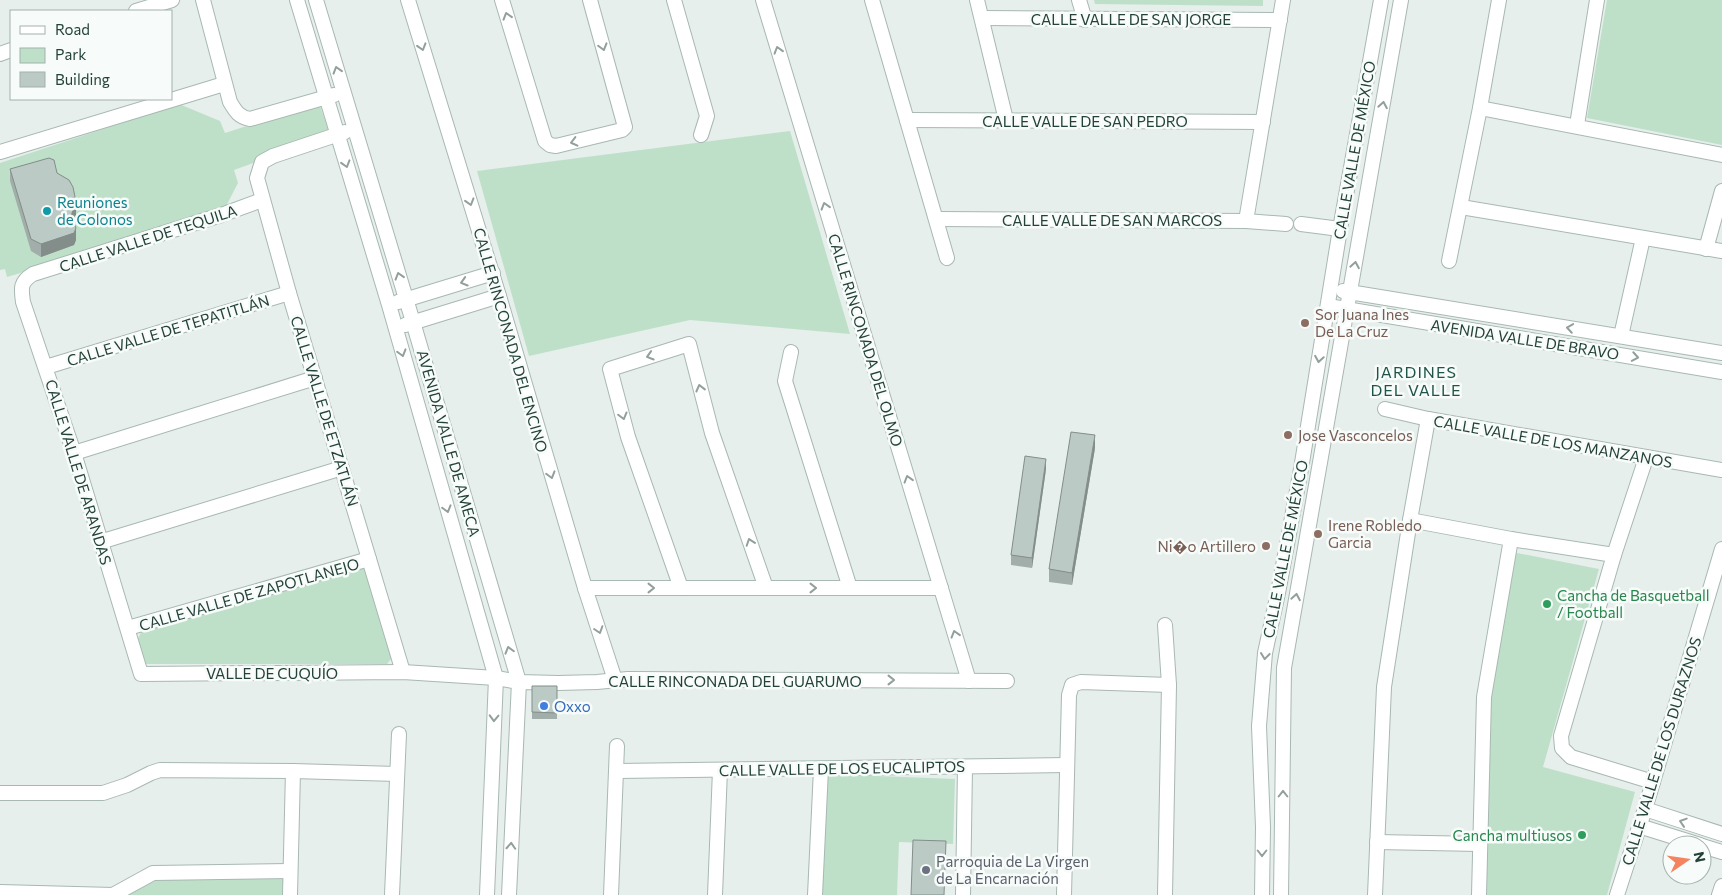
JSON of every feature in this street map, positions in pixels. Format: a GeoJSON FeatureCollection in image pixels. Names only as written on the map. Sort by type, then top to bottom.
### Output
{"type":"FeatureCollection","features":[{"type":"Feature","properties":{"kind":"street"},"geometry":{"type":"LineString","coordinates":[[139,10],[172,0]]}},
{"type":"Feature","properties":{"kind":"street"},"geometry":{"type":"LineString","coordinates":[[203,0],[224,84],[230,102],[242,118],[250,119],[344,93]]}},
{"type":"Feature","properties":{"kind":"street","name":"AVENIDA VALLE DE AMECA"},"geometry":{"type":"LineString","coordinates":[[296,0],[389,305],[496,678],[487,895]]}},
{"type":"Feature","properties":{"kind":"street","name":"AVENIDA VALLE DE AMECA"},"geometry":{"type":"LineString","coordinates":[[316,0],[519,682],[509,895]]}},
{"type":"Feature","properties":{"kind":"street","name":"CALLE RINCONADA DEL ENCINO"},"geometry":{"type":"LineString","coordinates":[[408,0],[499,296],[585,588],[615,680]]}},
{"type":"Feature","properties":{"kind":"street"},"geometry":{"type":"LineString","coordinates":[[502,0],[545,141],[550,145],[556,146],[622,130],[625,127],[590,0]]}},
{"type":"Feature","properties":{"kind":"street"},"geometry":{"type":"LineString","coordinates":[[674,0],[707,116],[701,135]]}},
{"type":"Feature","properties":{"kind":"street","name":"CALLE RINCONADA DEL OLMO"},"geometry":{"type":"LineString","coordinates":[[763,0],[969,681]]}},
{"type":"Feature","properties":{"kind":"street"},"geometry":{"type":"LineString","coordinates":[[872,0],[947,258]]}},
{"type":"Feature","properties":{"kind":"street"},"geometry":{"type":"LineString","coordinates":[[977,0],[983,18],[1006,120]]}},
{"type":"Feature","properties":{"kind":"street"},"geometry":{"type":"LineString","coordinates":[[1079,0],[1085,20]]}},
{"type":"Feature","properties":{"kind":"street"},"geometry":{"type":"LineString","coordinates":[[1246,221],[1283,0]]}},
{"type":"Feature","properties":{"kind":"street","name":"CALLE VALLE DE MÉXICO"},"geometry":{"type":"LineString","coordinates":[[1262,895],[1263,827],[1259,726],[1265,653],[1301,469],[1380,0]]}},
{"type":"Feature","properties":{"kind":"street","name":"CALLE VALLE DE MÉXICO"},"geometry":{"type":"LineString","coordinates":[[1281,895],[1284,668],[1401,0]]}},
{"type":"Feature","properties":{"kind":"street"},"geometry":{"type":"LineString","coordinates":[[1448,261],[1461,207],[1499,0]]}},
{"type":"Feature","properties":{"kind":"street"},"geometry":{"type":"LineString","coordinates":[[1577,125],[1597,0]]}},
{"type":"Feature","properties":{"kind":"street","name":"CALLE VALLE DE SAN JORGE"},"geometry":{"type":"LineString","coordinates":[[983,18],[1280,20]]}},
{"type":"Feature","properties":{"kind":"street"},"geometry":{"type":"LineString","coordinates":[[172,100],[224,84]]}},
{"type":"Feature","properties":{"kind":"street"},"geometry":{"type":"LineString","coordinates":[[0,152],[171,100]]}},
{"type":"Feature","properties":{"kind":"street"},"geometry":{"type":"LineString","coordinates":[[1480,108],[1577,125],[1722,155]]}},
{"type":"Feature","properties":{"kind":"street","name":"CALLE VALLE DE SAN PEDRO"},"geometry":{"type":"LineString","coordinates":[[907,120],[1262,122]]}},
{"type":"Feature","properties":{"kind":"street"},"geometry":{"type":"LineString","coordinates":[[337,135],[355,129]]}},
{"type":"Feature","properties":{"kind":"street","name":"CALLE VALLE DE ETZATLÁN"},"geometry":{"type":"LineString","coordinates":[[337,135],[272,156],[262,162],[257,178],[289,293],[403,672]]}},
{"type":"Feature","properties":{"kind":"street"},"geometry":{"type":"LineString","coordinates":[[1706,249],[1722,191]]}},
{"type":"Feature","properties":{"kind":"street","name":"CALLE VALLE DE TEQUILA"},"geometry":{"type":"LineString","coordinates":[[33,274],[221,215],[262,200]]}},
{"type":"Feature","properties":{"kind":"street"},"geometry":{"type":"LineString","coordinates":[[1461,207],[1722,251]]}},
{"type":"Feature","properties":{"kind":"street","name":"CALLE VALLE DE SAN MARCOS"},"geometry":{"type":"LineString","coordinates":[[936,219],[1246,221],[1286,224]]}},
{"type":"Feature","properties":{"kind":"street"},"geometry":{"type":"LineString","coordinates":[[1301,224],[1340,229]]}},
{"type":"Feature","properties":{"kind":"street"},"geometry":{"type":"LineString","coordinates":[[1621,336],[1643,238]]}},
{"type":"Feature","properties":{"kind":"street"},"geometry":{"type":"LineString","coordinates":[[389,305],[492,273]]}},
{"type":"Feature","properties":{"kind":"street","name":"CALLE VALLE DE ARANDAS"},"geometry":{"type":"LineString","coordinates":[[33,274],[25,279],[21,289],[22,295],[74,453],[141,674]]}},
{"type":"Feature","properties":{"kind":"street","name":"AVENIDA VALLE DE BRAVO"},"geometry":{"type":"LineString","coordinates":[[1330,290],[1722,352]]}},
{"type":"Feature","properties":{"kind":"street","name":"CALLE VALLE DE TEPATITLÁN"},"geometry":{"type":"LineString","coordinates":[[46,367],[289,293]]}},
{"type":"Feature","properties":{"kind":"street"},"geometry":{"type":"LineString","coordinates":[[395,328],[499,296]]}},
{"type":"Feature","properties":{"kind":"street","name":"AVENIDA VALLE DE BRAVO"},"geometry":{"type":"LineString","coordinates":[[1328,306],[1722,372]]}},
{"type":"Feature","properties":{"kind":"street"},"geometry":{"type":"LineString","coordinates":[[681,588],[628,437],[610,369],[689,344],[712,433],[766,588]]}},
{"type":"Feature","properties":{"kind":"street"},"geometry":{"type":"LineString","coordinates":[[791,352],[785,381],[850,588]]}},
{"type":"Feature","properties":{"kind":"street"},"geometry":{"type":"LineString","coordinates":[[74,453],[315,378]]}},
{"type":"Feature","properties":{"kind":"street","name":"CALLE VALLE DE LOS MANZANOS"},"geometry":{"type":"LineString","coordinates":[[1385,409],[1428,419],[1722,470]]}},
{"type":"Feature","properties":{"kind":"street"},"geometry":{"type":"LineString","coordinates":[[1375,895],[1384,687],[1428,419]]}},
{"type":"Feature","properties":{"kind":"street"},"geometry":{"type":"LineString","coordinates":[[1646,458],[1614,555],[1561,736],[1562,748],[1571,757],[1652,782]]}},
{"type":"Feature","properties":{"kind":"street"},"geometry":{"type":"LineString","coordinates":[[100,542],[342,468]]}},
{"type":"Feature","properties":{"kind":"street"},"geometry":{"type":"LineString","coordinates":[[1410,520],[1511,539],[1614,555]]}},
{"type":"Feature","properties":{"kind":"street"},"geometry":{"type":"LineString","coordinates":[[1479,895],[1484,697],[1511,539]]}},
{"type":"Feature","properties":{"kind":"street","name":"CALLE VALLE DE LOS DURAZNOS"},"geometry":{"type":"LineString","coordinates":[[1617,895],[1645,810],[1722,549]]}},
{"type":"Feature","properties":{"kind":"street","name":"CALLE VALLE DE ZAPOTLANEJO"},"geometry":{"type":"LineString","coordinates":[[128,628],[369,559]]}},
{"type":"Feature","properties":{"kind":"street"},"geometry":{"type":"LineString","coordinates":[[585,588],[941,588]]}},
{"type":"Feature","properties":{"kind":"street"},"geometry":{"type":"LineString","coordinates":[[1165,625],[1168,685],[1165,895]]}},
{"type":"Feature","properties":{"kind":"street","name":"CALLE RINCONADA DEL GUARUMO"},"geometry":{"type":"LineString","coordinates":[[403,672],[496,678],[519,682],[597,682],[628,678],[1007,681]]}},
{"type":"Feature","properties":{"kind":"street","name":"VALLE DE CUQUÍO"},"geometry":{"type":"LineString","coordinates":[[141,674],[403,672]]}},
{"type":"Feature","properties":{"kind":"street"},"geometry":{"type":"LineString","coordinates":[[1064,895],[1069,695],[1072,685],[1080,682],[1168,685]]}},
{"type":"Feature","properties":{"kind":"street"},"geometry":{"type":"LineString","coordinates":[[392,895],[399,734]]}},
{"type":"Feature","properties":{"kind":"street"},"geometry":{"type":"LineString","coordinates":[[610,895],[617,746]]}},
{"type":"Feature","properties":{"kind":"street","name":"CALLE VALLE DE LOS EUCALIPTOS"},"geometry":{"type":"LineString","coordinates":[[617,772],[1067,765]]}},
{"type":"Feature","properties":{"kind":"street"},"geometry":{"type":"LineString","coordinates":[[963,895],[966,767]]}},
{"type":"Feature","properties":{"kind":"street"},"geometry":{"type":"LineString","coordinates":[[815,895],[821,768]]}},
{"type":"Feature","properties":{"kind":"street"},"geometry":{"type":"LineString","coordinates":[[0,792],[103,793],[127,786],[160,770],[398,774]]}},
{"type":"Feature","properties":{"kind":"street"},"geometry":{"type":"LineString","coordinates":[[714,895],[720,770]]}},
{"type":"Feature","properties":{"kind":"street"},"geometry":{"type":"LineString","coordinates":[[290,895],[293,771]]}},
{"type":"Feature","properties":{"kind":"street"},"geometry":{"type":"LineString","coordinates":[[1645,810],[1722,834]]}},
{"type":"Feature","properties":{"kind":"street"},"geometry":{"type":"LineString","coordinates":[[1639,826],[1668,835]]}},
{"type":"Feature","properties":{"kind":"street"},"geometry":{"type":"LineString","coordinates":[[1263,827],[1282,828]]}},
{"type":"Feature","properties":{"kind":"street"},"geometry":{"type":"LineString","coordinates":[[1377,842],[1480,844]]}},
{"type":"Feature","properties":{"kind":"street"},"geometry":{"type":"LineString","coordinates":[[0,892],[113,895],[153,872],[290,871]]}},
{"type":"Feature","properties":{"kind":"street"},"geometry":{"type":"LineString","coordinates":[[1719,895],[1722,886]]}},
{"type":"Feature","properties":{"kind":"green space"},"geometry":{"type":"Polygon","coordinates":[[[1094,0],[1263,0],[1263,6],[1095,4],[1094,0]]]}},
{"type":"Feature","properties":{"kind":"green space"},"geometry":{"type":"Polygon","coordinates":[[[1607,0],[1722,0],[1722,145],[1587,118],[1607,0]]]}},
{"type":"Feature","properties":{"kind":"green space"},"geometry":{"type":"Polygon","coordinates":[[[319,103],[330,135],[234,170],[238,183],[222,214],[7,277],[5,269],[0,270],[0,163],[179,104],[220,121],[225,133],[319,103]]]}},
{"type":"Feature","properties":{"kind":"green space"},"geometry":{"type":"Polygon","coordinates":[[[790,131],[850,334],[690,320],[529,356],[477,171],[790,131]]]}},
{"type":"Feature","properties":{"kind":"green space"},"geometry":{"type":"Polygon","coordinates":[[[1512,552],[1599,569],[1543,767],[1635,792],[1607,895],[1484,895],[1491,699],[1512,552]]]}},
{"type":"Feature","properties":{"kind":"green space"},"geometry":{"type":"Polygon","coordinates":[[[368,564],[395,654],[387,664],[142,664],[137,641],[142,630],[368,564]]]}},
{"type":"Feature","properties":{"kind":"green space"},"geometry":{"type":"Polygon","coordinates":[[[825,774],[955,779],[953,844],[899,842],[897,895],[821,895],[825,774]]]}},
{"type":"Feature","properties":{"kind":"green space"},"geometry":{"type":"Polygon","coordinates":[[[284,875],[282,895],[119,895],[153,876],[284,875]]]}},
{"type":"Feature","properties":{"kind":"building","name":"Reuniones de Colonos"},"geometry":{"type":"Polygon","coordinates":[[[49,158],[54,160],[57,173],[69,180],[73,187],[76,202],[71,216],[76,228],[74,233],[41,244],[31,239],[10,169],[49,158]]]}},
{"type":"Feature","properties":{"kind":"building"},"geometry":{"type":"Polygon","coordinates":[[[1071,432],[1095,435],[1072,573],[1049,569],[1071,432]]]}},
{"type":"Feature","properties":{"kind":"building"},"geometry":{"type":"Polygon","coordinates":[[[1025,456],[1046,459],[1032,558],[1011,555],[1025,456]]]}},
{"type":"Feature","properties":{"kind":"building","name":"Oxxo"},"geometry":{"type":"Polygon","coordinates":[[[532,686],[557,686],[557,713],[532,712],[532,686]]]}},
{"type":"Feature","properties":{"kind":"building","name":"Parroquia de La Virgen de La Encarnación"},"geometry":{"type":"Polygon","coordinates":[[[913,840],[946,841],[944,895],[911,895],[913,840]]]}},
{"type":"Feature","properties":{"kind":"place","name":"Reuniones de Colonos"},"geometry":{"type":"Point","coordinates":[47,211]}},
{"type":"Feature","properties":{"kind":"place","name":"Sor Juana Ines De La Cruz"},"geometry":{"type":"Point","coordinates":[1305,323]}},
{"type":"Feature","properties":{"kind":"place","name":"Jose Vasconcelos"},"geometry":{"type":"Point","coordinates":[1288,435]}},
{"type":"Feature","properties":{"kind":"place","name":"Irene Robledo Garcia"},"geometry":{"type":"Point","coordinates":[1318,534]}},
{"type":"Feature","properties":{"kind":"place","name":"Ni�o Artillero"},"geometry":{"type":"Point","coordinates":[1266,546]}},
{"type":"Feature","properties":{"kind":"place","name":"Cancha de Basquetball / Football"},"geometry":{"type":"Point","coordinates":[1547,604]}},
{"type":"Feature","properties":{"kind":"place","name":"Oxxo"},"geometry":{"type":"Point","coordinates":[544,706]}},
{"type":"Feature","properties":{"kind":"place","name":"Cancha multiusos"},"geometry":{"type":"Point","coordinates":[1582,835]}},
{"type":"Feature","properties":{"kind":"place","name":"Parroquia de La Virgen de La Encarnación"},"geometry":{"type":"Point","coordinates":[926,870]}},
{"type":"Feature","properties":{"kind":"district","name":"JARDINES DEL VALLE"},"geometry":{"type":"Point","coordinates":[1416,380]}}]}
